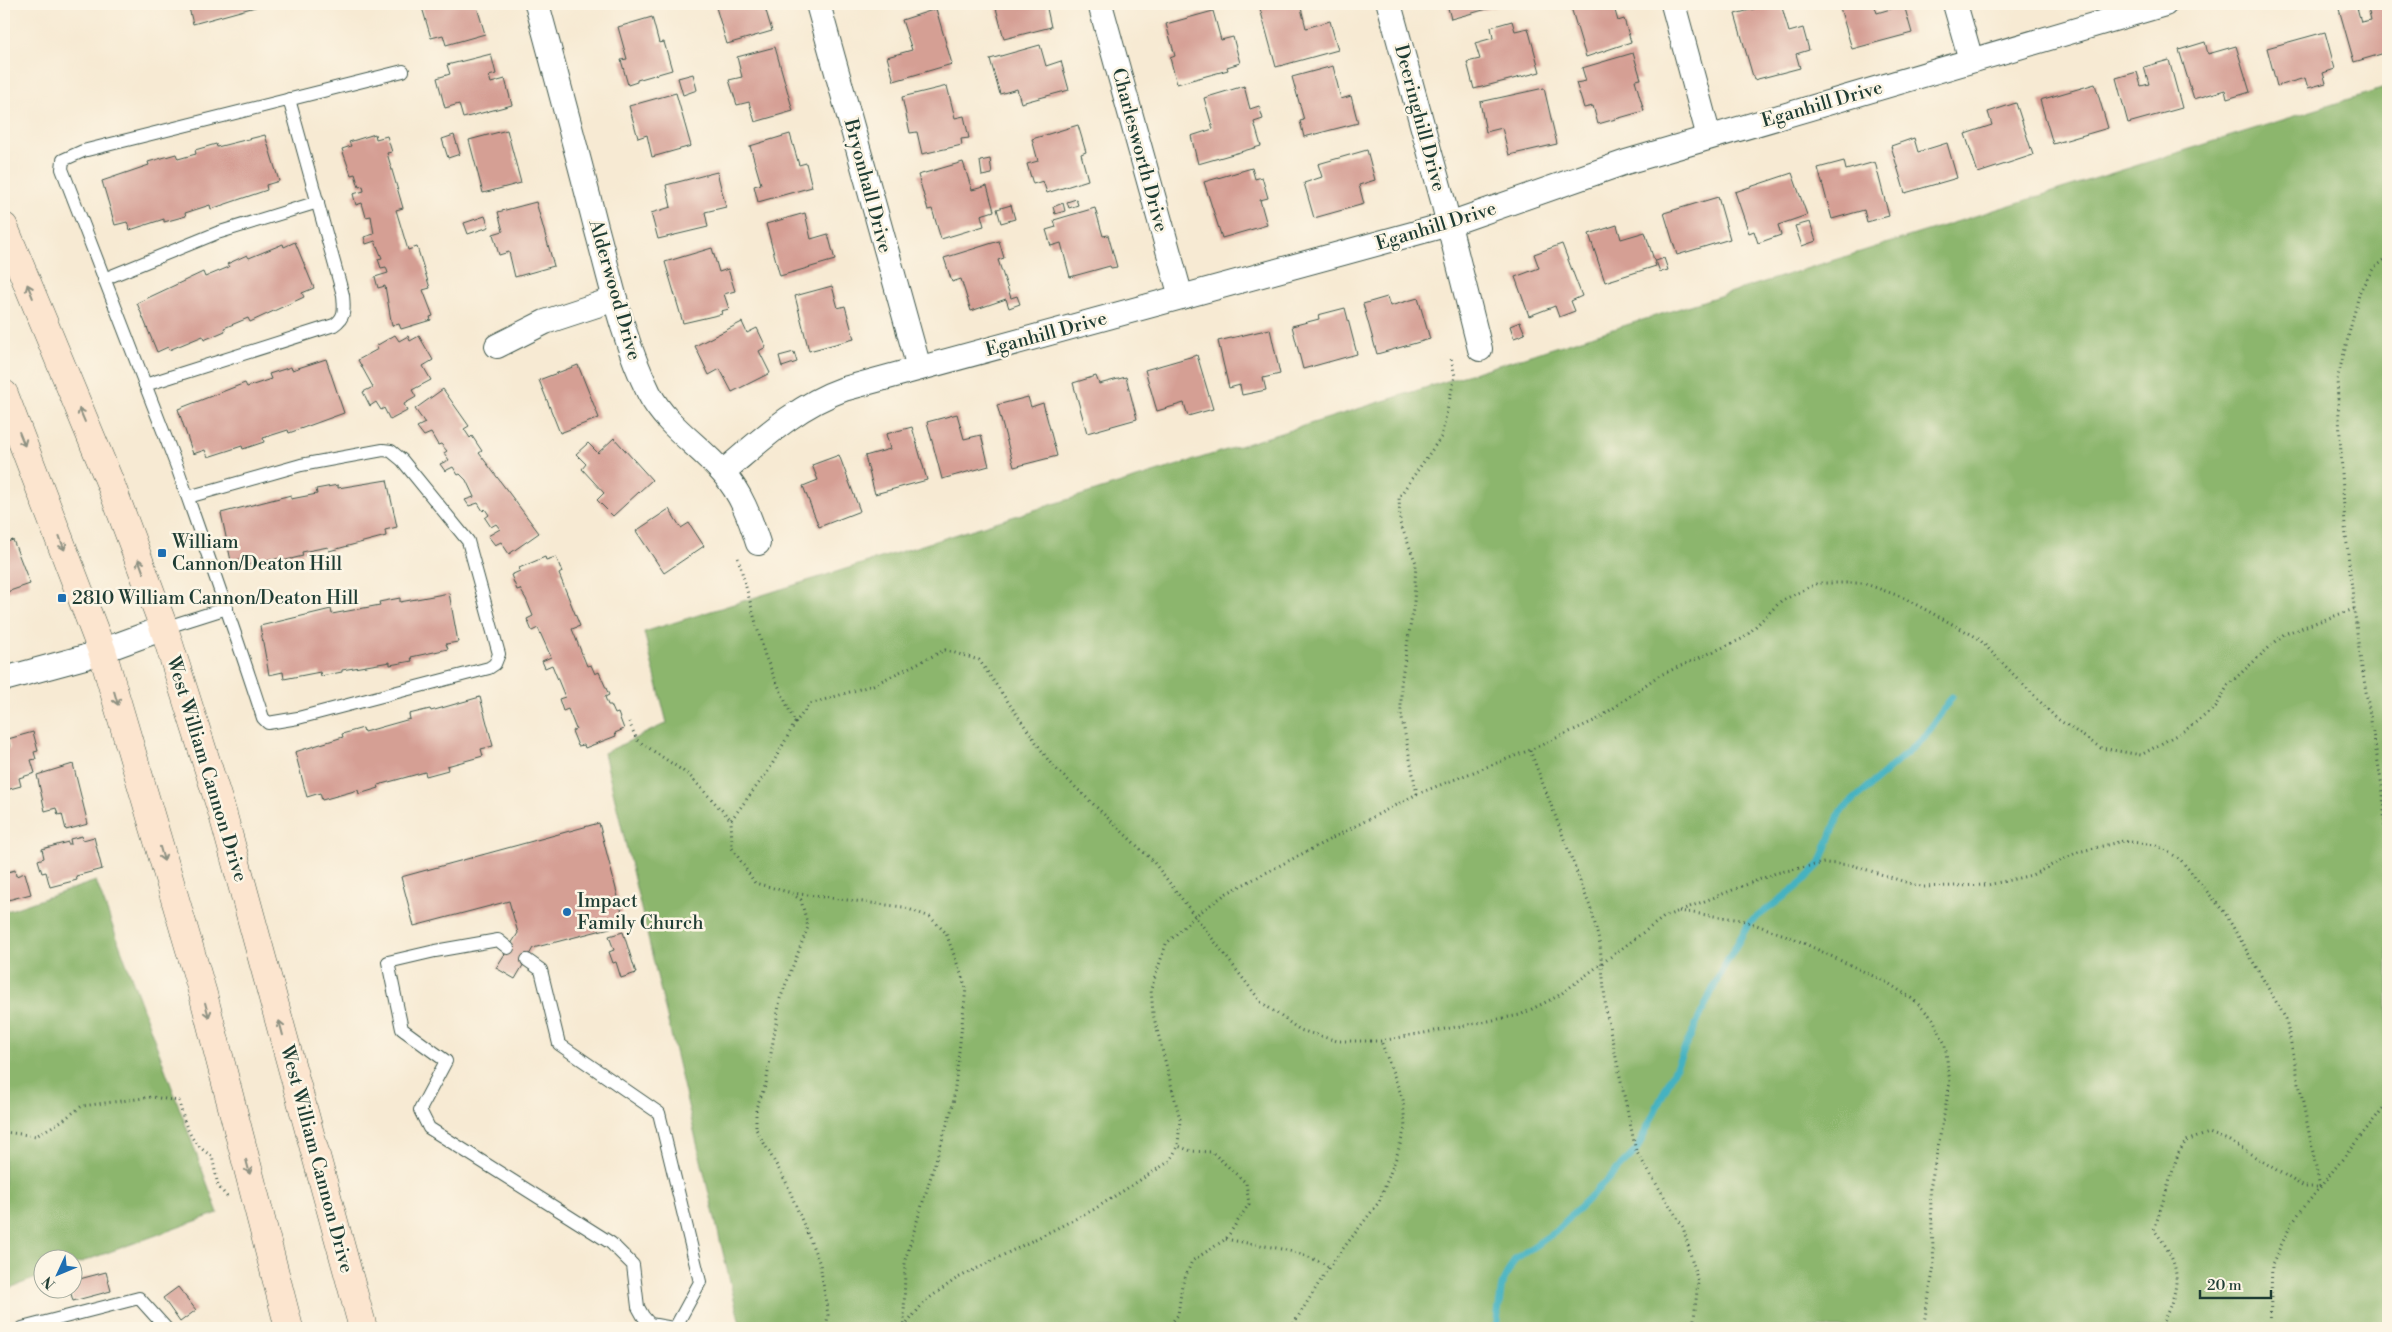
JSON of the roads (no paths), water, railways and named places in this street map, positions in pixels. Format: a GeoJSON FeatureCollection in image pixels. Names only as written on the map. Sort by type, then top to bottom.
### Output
{"type":"FeatureCollection","features":[{"type":"Feature","properties":{"kind":"main road","name":"West William Cannon Drive"},"geometry":{"type":"LineString","coordinates":[[4,227],[111,485],[164,628],[223,815],[363,1328]]}},
{"type":"Feature","properties":{"kind":"main road"},"geometry":{"type":"LineString","coordinates":[[4,394],[102,651],[203,994],[289,1328]]}},
{"type":"Feature","properties":{"kind":"street","name":"Alderwood Drive"},"geometry":{"type":"LineString","coordinates":[[537,4],[615,299],[638,370],[650,395],[684,436],[723,472],[736,490],[748,512],[758,543]]}},
{"type":"Feature","properties":{"kind":"street","name":"Bryonhall Drive"},"geometry":{"type":"LineString","coordinates":[[818,4],[918,368]]}},
{"type":"Feature","properties":{"kind":"street","name":"Charlesworth Drive"},"geometry":{"type":"LineString","coordinates":[[1100,4],[1181,297]]}},
{"type":"Feature","properties":{"kind":"street","name":"Deeringhill Drive"},"geometry":{"type":"LineString","coordinates":[[1389,4],[1480,349]]}},
{"type":"Feature","properties":{"kind":"street"},"geometry":{"type":"LineString","coordinates":[[1673,4],[1709,137]]}},
{"type":"Feature","properties":{"kind":"street"},"geometry":{"type":"LineString","coordinates":[[1956,4],[1971,60]]}},
{"type":"Feature","properties":{"kind":"street","name":"Eganhill Drive"},"geometry":{"type":"LineString","coordinates":[[723,472],[783,421],[822,397],[918,368],[1448,224],[1626,162],[2165,4]]}},
{"type":"Feature","properties":{"kind":"street"},"geometry":{"type":"LineString","coordinates":[[497,346],[545,322],[615,299]]}},
{"type":"Feature","properties":{"kind":"street"},"geometry":{"type":"LineString","coordinates":[[4,679],[102,651],[164,628]]}},
{"type":"Feature","properties":{"kind":"lane"},"geometry":{"type":"LineString","coordinates":[[188,497],[301,465],[383,450],[391,451],[402,460],[468,541],[499,654],[495,664],[489,668],[298,718],[268,723],[263,718],[188,497],[62,168],[63,160],[83,151],[404,71]]}},
{"type":"Feature","properties":{"kind":"lane"},"geometry":{"type":"LineString","coordinates":[[145,385],[317,331],[341,321],[344,313],[343,295],[289,99]]}},
{"type":"Feature","properties":{"kind":"lane"},"geometry":{"type":"LineString","coordinates":[[104,279],[217,234],[318,202]]}},
{"type":"Feature","properties":{"kind":"lane"},"geometry":{"type":"LineString","coordinates":[[164,628],[227,608]]}},
{"type":"Feature","properties":{"kind":"lane"},"geometry":{"type":"LineString","coordinates":[[508,948],[498,940],[434,951],[388,962],[402,1029],[446,1061],[420,1110],[429,1128],[611,1243],[633,1265],[638,1306],[643,1316],[650,1324],[674,1328],[700,1282],[659,1113],[559,1044],[542,970],[526,960]]}},
{"type":"Feature","properties":{"kind":"lane"},"geometry":{"type":"LineString","coordinates":[[22,1328],[139,1298],[166,1328]]}},
{"type":"Feature","properties":{"kind":"waterway"},"geometry":{"type":"LineString","coordinates":[[1496,1328],[1502,1284],[1515,1259],[1555,1232],[1636,1151],[1721,972],[1749,923],[1798,886],[1820,864],[1840,812],[1924,738],[1952,697]]}},
{"type":"Feature","properties":{"kind":"place","name":"William Cannon/Deaton Hill"},"geometry":{"type":"Point","coordinates":[162,553]}},
{"type":"Feature","properties":{"kind":"place","name":"2810 William Cannon/Deaton Hill"},"geometry":{"type":"Point","coordinates":[62,598]}},
{"type":"Feature","properties":{"kind":"place","name":"Impact Family Church"},"geometry":{"type":"Point","coordinates":[567,912]}}]}
